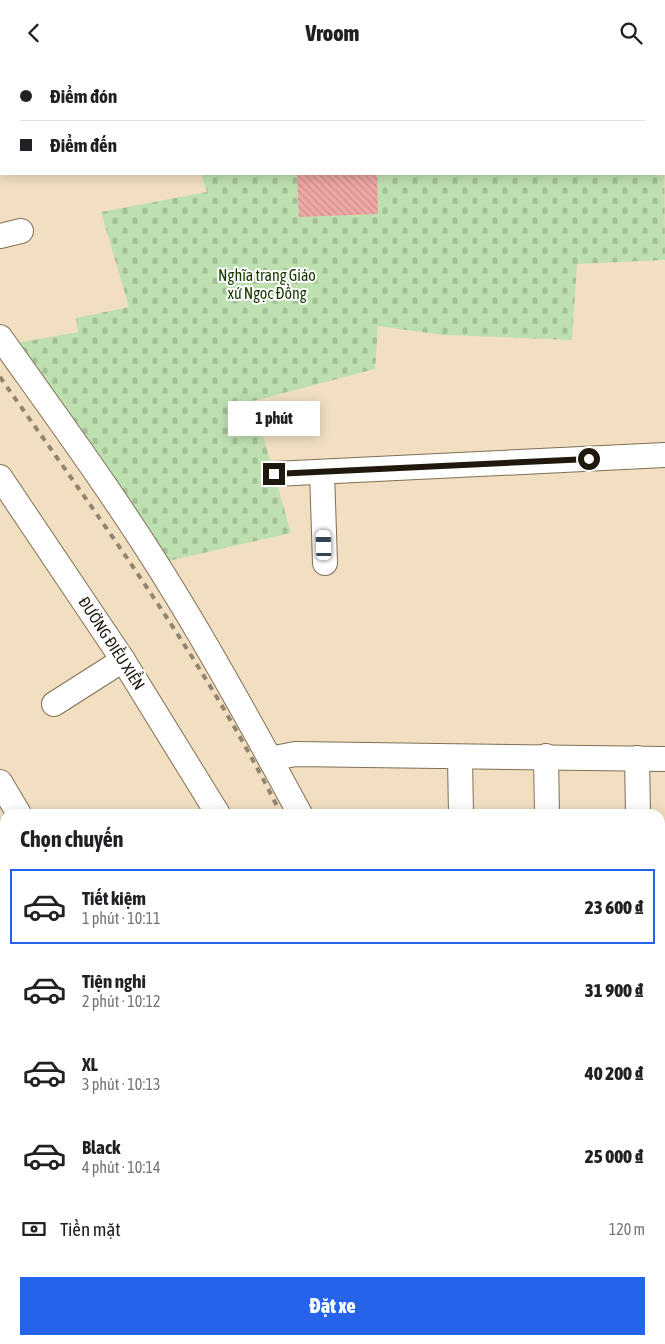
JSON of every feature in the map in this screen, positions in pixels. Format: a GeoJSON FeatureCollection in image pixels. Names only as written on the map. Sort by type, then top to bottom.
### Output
{"type":"FeatureCollection","features":[{"type":"Feature","properties":{"kind":"street"},"geometry":{"type":"LineString","coordinates":[[0,337],[86,459],[172,589],[248,718],[297,809]]}},
{"type":"Feature","properties":{"kind":"street"},"geometry":{"type":"LineString","coordinates":[[274,474],[665,455]]}},
{"type":"Feature","properties":{"kind":"street"},"geometry":{"type":"LineString","coordinates":[[322,472],[325,563]]}},
{"type":"Feature","properties":{"kind":"street","name":"ĐƯỜNG ĐIỀU XIỂN"},"geometry":{"type":"LineString","coordinates":[[4,490],[123,660],[215,809]]}},
{"type":"Feature","properties":{"kind":"street"},"geometry":{"type":"LineString","coordinates":[[54,704],[123,660]]}},
{"type":"Feature","properties":{"kind":"street"},"geometry":{"type":"LineString","coordinates":[[270,759],[295,755],[546,756],[665,759]]}},
{"type":"Feature","properties":{"kind":"street"},"geometry":{"type":"LineString","coordinates":[[546,756],[547,809]]}},
{"type":"Feature","properties":{"kind":"street"},"geometry":{"type":"LineString","coordinates":[[460,757],[461,809]]}},
{"type":"Feature","properties":{"kind":"street"},"geometry":{"type":"LineString","coordinates":[[637,758],[638,809]]}},
{"type":"Feature","properties":{"kind":"street"},"geometry":{"type":"LineString","coordinates":[[0,782],[16,809]]}},
{"type":"Feature","properties":{"kind":"green space","name":"Nghĩa trang Giáo xứ Ngọc Đồng"},"geometry":{"type":"Polygon","coordinates":[[[201,175],[664,175],[665,260],[577,264],[572,340],[443,335],[378,326],[375,369],[253,401],[291,533],[164,562],[16,343],[78,332],[76,318],[129,307],[101,212],[207,192],[201,175]]]}},
{"type":"Feature","properties":{"kind":"building"},"geometry":{"type":"Polygon","coordinates":[[[297,175],[377,175],[378,214],[299,217],[297,175]]]}},
{"type":"Feature","properties":{"kind":"railway"},"geometry":{"type":"LineString","coordinates":[[0,377],[149,590],[219,700],[278,809]]}},
{"type":"Feature","properties":{"kind":"route"},"geometry":{"type":"LineString","coordinates":[[274,474],[589,459]]}}]}
